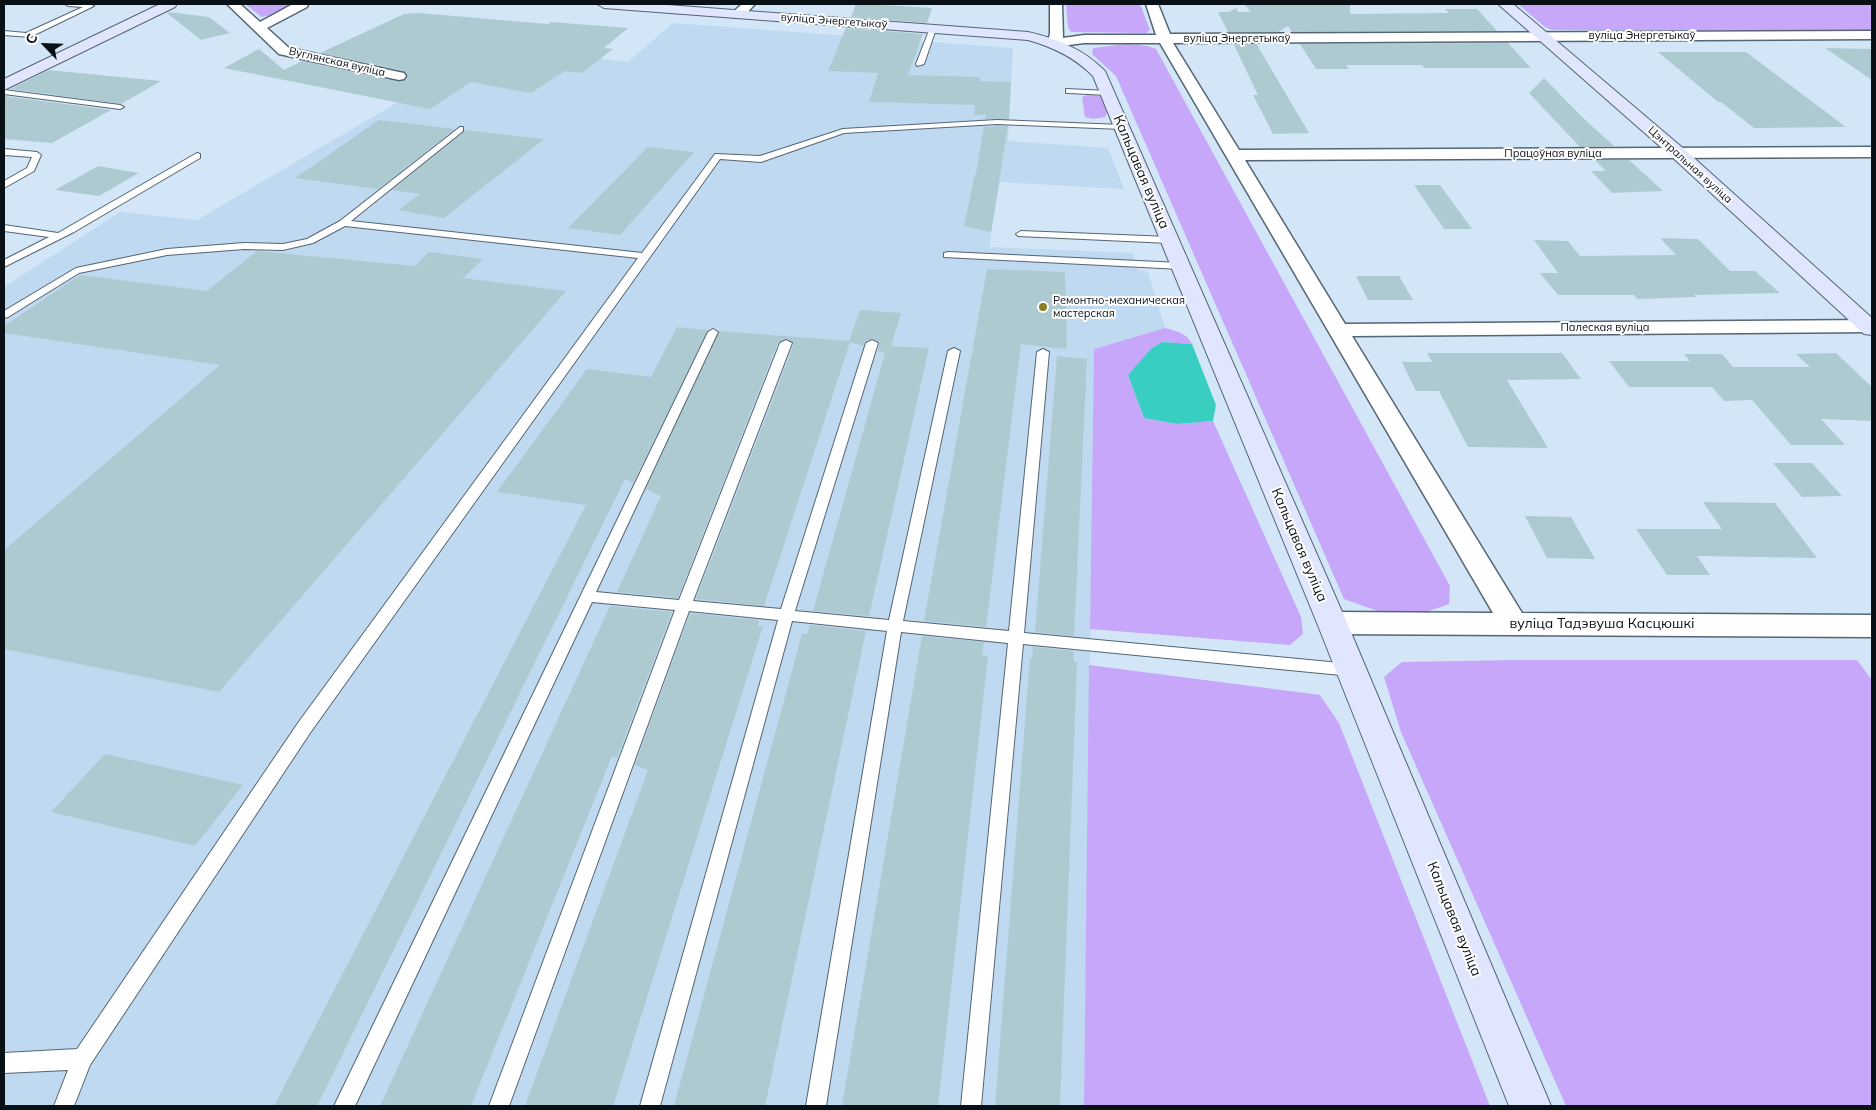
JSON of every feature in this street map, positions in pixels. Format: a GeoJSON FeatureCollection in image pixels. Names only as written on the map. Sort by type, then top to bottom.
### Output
{"type":"FeatureCollection","features":[{"type":"Feature","properties":{"kind":"street"},"geometry":{"type":"LineString","coordinates":[[4,85],[170,4]]}},
{"type":"Feature","properties":{"kind":"street","name":"Вуглянская вуліца"},"geometry":{"type":"LineString","coordinates":[[233,4],[284,51],[399,76]]}},
{"type":"Feature","properties":{"kind":"street"},"geometry":{"type":"LineString","coordinates":[[258,28],[302,4]]}},
{"type":"Feature","properties":{"kind":"street","name":"вуліца Энергетыкаў"},"geometry":{"type":"LineString","coordinates":[[604,4],[1028,36],[1054,43],[1084,39],[1872,35]]}},
{"type":"Feature","properties":{"kind":"street"},"geometry":{"type":"LineString","coordinates":[[738,14],[749,4]]}},
{"type":"Feature","properties":{"kind":"street"},"geometry":{"type":"LineString","coordinates":[[1054,43],[1056,34],[1056,4]]}},
{"type":"Feature","properties":{"kind":"street"},"geometry":{"type":"LineString","coordinates":[[1152,4],[1165,40],[1513,623]]}},
{"type":"Feature","properties":{"kind":"street","name":"Цэнтральная вуліца"},"geometry":{"type":"LineString","coordinates":[[1505,4],[1678,153],[1871,327]]}},
{"type":"Feature","properties":{"kind":"street","name":"Кальцавая вуліца"},"geometry":{"type":"LineString","coordinates":[[1054,43],[1069,49],[1090,64],[1100,74],[1352,670],[1530,1106]]}},
{"type":"Feature","properties":{"kind":"street","name":"Працоўная вуліца"},"geometry":{"type":"LineString","coordinates":[[1234,155],[1872,152]]}},
{"type":"Feature","properties":{"kind":"street","name":"Палеская вуліца"},"geometry":{"type":"LineString","coordinates":[[1338,330],[1871,327]]}},
{"type":"Feature","properties":{"kind":"street","name":"вуліца Тадэвуша Касцюшкі"},"geometry":{"type":"LineString","coordinates":[[1332,623],[1872,626]]}},
{"type":"Feature","properties":{"kind":"lane"},"geometry":{"type":"LineString","coordinates":[[4,33],[27,35],[91,6],[68,4]]}},
{"type":"Feature","properties":{"kind":"lane"},"geometry":{"type":"LineString","coordinates":[[920,64],[932,28]]}},
{"type":"Feature","properties":{"kind":"lane"},"geometry":{"type":"LineString","coordinates":[[1070,91],[1108,93]]}},
{"type":"Feature","properties":{"kind":"lane"},"geometry":{"type":"LineString","coordinates":[[4,92],[120,107]]}},
{"type":"Feature","properties":{"kind":"lane"},"geometry":{"type":"LineString","coordinates":[[64,1106],[82,1059],[304,728],[718,156],[761,159],[843,131],[997,122],[1122,127]]}},
{"type":"Feature","properties":{"kind":"lane"},"geometry":{"type":"LineString","coordinates":[[4,315],[76,271],[168,252],[244,246],[283,247],[310,241],[343,223],[460,129]]}},
{"type":"Feature","properties":{"kind":"lane"},"geometry":{"type":"LineString","coordinates":[[4,152],[37,155],[31,169],[4,185]]}},
{"type":"Feature","properties":{"kind":"lane"},"geometry":{"type":"LineString","coordinates":[[4,264],[60,236],[197,156]]}},
{"type":"Feature","properties":{"kind":"lane"},"geometry":{"type":"LineString","coordinates":[[343,223],[645,256]]}},
{"type":"Feature","properties":{"kind":"lane"},"geometry":{"type":"LineString","coordinates":[[4,228],[60,236]]}},
{"type":"Feature","properties":{"kind":"lane"},"geometry":{"type":"LineString","coordinates":[[1022,234],[1170,240]]}},
{"type":"Feature","properties":{"kind":"lane"},"geometry":{"type":"LineString","coordinates":[[948,255],[1181,266]]}},
{"type":"Feature","properties":{"kind":"lane"},"geometry":{"type":"LineString","coordinates":[[344,1106],[713,332]]}},
{"type":"Feature","properties":{"kind":"lane"},"geometry":{"type":"LineString","coordinates":[[499,1106],[684,606],[786,343]]}},
{"type":"Feature","properties":{"kind":"lane"},"geometry":{"type":"LineString","coordinates":[[650,1106],[786,616],[872,343]]}},
{"type":"Feature","properties":{"kind":"lane"},"geometry":{"type":"LineString","coordinates":[[816,1106],[895,626],[954,351]]}},
{"type":"Feature","properties":{"kind":"lane"},"geometry":{"type":"LineString","coordinates":[[971,1106],[1014,638],[1043,352]]}},
{"type":"Feature","properties":{"kind":"lane"},"geometry":{"type":"LineString","coordinates":[[586,596],[1352,670]]}},
{"type":"Feature","properties":{"kind":"lane"},"geometry":{"type":"LineString","coordinates":[[4,1063],[82,1059]]}},
{"type":"Feature","properties":{"kind":"shaded area"},"geometry":{"type":"Polygon","coordinates":[[[245,4],[295,4],[276,14],[262,17],[245,4]]]}},
{"type":"Feature","properties":{"kind":"shaded area"},"geometry":{"type":"Polygon","coordinates":[[[1066,4],[1140,4],[1150,30],[1146,33],[1071,32],[1068,27],[1066,4]]]}},
{"type":"Feature","properties":{"kind":"shaded area"},"geometry":{"type":"Polygon","coordinates":[[[1518,4],[1872,4],[1872,30],[1552,30],[1545,27],[1518,4]]]}},
{"type":"Feature","properties":{"kind":"shaded area"},"geometry":{"type":"Polygon","coordinates":[[[673,23],[1013,48],[1008,141],[1108,148],[1124,189],[1000,182],[990,240],[990,247],[1133,253],[1137,269],[1148,272],[1165,328],[1094,349],[1084,1106],[4,1106],[4,287],[120,212],[197,220],[492,47],[628,62],[673,23]]]}},
{"type":"Feature","properties":{"kind":"shaded area"},"geometry":{"type":"Polygon","coordinates":[[[1127,44],[1156,49],[1450,586],[1449,604],[1426,612],[1380,612],[1344,599],[1116,76],[1092,54],[1093,48],[1127,44]]]}},
{"type":"Feature","properties":{"kind":"shaded area"},"geometry":{"type":"Polygon","coordinates":[[[1090,94],[1103,97],[1107,112],[1105,117],[1093,119],[1085,117],[1082,97],[1090,94]]]}},
{"type":"Feature","properties":{"kind":"shaded area"},"geometry":{"type":"Polygon","coordinates":[[[1165,328],[1184,335],[1192,344],[1162,342],[1128,375],[1144,418],[1177,424],[1213,421],[1301,617],[1303,634],[1290,645],[1090,629],[1094,349],[1165,328]]]}},
{"type":"Feature","properties":{"kind":"shaded area"},"geometry":{"type":"Polygon","coordinates":[[[1162,342],[1192,344],[1216,405],[1213,421],[1177,424],[1144,418],[1128,375],[1151,349],[1162,342]]]}},
{"type":"Feature","properties":{"kind":"shaded area"},"geometry":{"type":"Polygon","coordinates":[[[1857,660],[1872,680],[1872,1106],[1566,1106],[1401,732],[1384,677],[1402,662],[1857,660]]]}},
{"type":"Feature","properties":{"kind":"shaded area"},"geometry":{"type":"Polygon","coordinates":[[[1089,665],[1320,695],[1339,723],[1490,1106],[1084,1106],[1089,665]]]}},
{"type":"Feature","properties":{"kind":"building"},"geometry":{"type":"Polygon","coordinates":[[[856,4],[932,8],[927,23],[851,17],[856,4]]]}},
{"type":"Feature","properties":{"kind":"building"},"geometry":{"type":"Polygon","coordinates":[[[1244,4],[1350,4],[1350,14],[1449,13],[1445,9],[1477,9],[1497,31],[1292,32],[1288,26],[1278,32],[1228,32],[1218,12],[1229,12],[1236,8],[1238,12],[1251,12],[1244,4]]]}},
{"type":"Feature","properties":{"kind":"building"},"geometry":{"type":"Polygon","coordinates":[[[168,12],[209,17],[230,33],[201,40],[168,12]]]}},
{"type":"Feature","properties":{"kind":"building"},"geometry":{"type":"Polygon","coordinates":[[[419,13],[548,24],[551,22],[628,28],[604,48],[613,49],[582,73],[565,71],[531,93],[471,82],[430,109],[224,68],[259,49],[284,70],[302,61],[399,82],[404,81],[408,77],[404,71],[320,53],[404,14],[419,13]]]}},
{"type":"Feature","properties":{"kind":"building"},"geometry":{"type":"Polygon","coordinates":[[[846,28],[923,34],[908,75],[980,77],[980,81],[1011,82],[1009,119],[985,119],[986,115],[974,115],[975,105],[869,102],[878,73],[828,71],[846,28]]]}},
{"type":"Feature","properties":{"kind":"building"},"geometry":{"type":"Polygon","coordinates":[[[1508,43],[1531,68],[1424,68],[1422,65],[1346,65],[1349,69],[1316,69],[1300,44],[1508,43]]]}},
{"type":"Feature","properties":{"kind":"building"},"geometry":{"type":"Polygon","coordinates":[[[1257,44],[1309,133],[1273,134],[1253,95],[1258,95],[1234,45],[1257,44]]]}},
{"type":"Feature","properties":{"kind":"building"},"geometry":{"type":"Polygon","coordinates":[[[1825,48],[1872,49],[1872,80],[1825,48]]]}},
{"type":"Feature","properties":{"kind":"building"},"geometry":{"type":"Polygon","coordinates":[[[1658,52],[1746,52],[1846,127],[1754,128],[1721,102],[1718,102],[1658,52]]]}},
{"type":"Feature","properties":{"kind":"building"},"geometry":{"type":"Polygon","coordinates":[[[49,70],[161,81],[121,104],[10,89],[49,70]]]}},
{"type":"Feature","properties":{"kind":"building"},"geometry":{"type":"Polygon","coordinates":[[[1544,78],[1583,118],[1614,146],[1580,147],[1529,93],[1544,78]]]}},
{"type":"Feature","properties":{"kind":"building"},"geometry":{"type":"Polygon","coordinates":[[[4,96],[111,110],[52,143],[4,139],[4,96]]]}},
{"type":"Feature","properties":{"kind":"building"},"geometry":{"type":"Polygon","coordinates":[[[379,120],[455,129],[378,189],[295,178],[379,120]]]}},
{"type":"Feature","properties":{"kind":"building"},"geometry":{"type":"Polygon","coordinates":[[[1008,126],[991,232],[964,226],[984,127],[1008,126]]]}},
{"type":"Feature","properties":{"kind":"building"},"geometry":{"type":"Polygon","coordinates":[[[465,130],[544,139],[444,218],[398,210],[420,194],[392,190],[465,130]]]}},
{"type":"Feature","properties":{"kind":"building"},"geometry":{"type":"Polygon","coordinates":[[[648,147],[694,152],[620,235],[568,228],[648,147]]]}},
{"type":"Feature","properties":{"kind":"building"},"geometry":{"type":"Polygon","coordinates":[[[1595,160],[1629,160],[1663,191],[1612,193],[1591,171],[1606,171],[1595,160]]]}},
{"type":"Feature","properties":{"kind":"building"},"geometry":{"type":"Polygon","coordinates":[[[98,166],[139,173],[99,196],[55,190],[98,166]]]}},
{"type":"Feature","properties":{"kind":"building"},"geometry":{"type":"Polygon","coordinates":[[[1414,185],[1440,185],[1472,229],[1444,229],[1414,185]]]}},
{"type":"Feature","properties":{"kind":"building"},"geometry":{"type":"Polygon","coordinates":[[[1660,238],[1698,239],[1730,271],[1755,271],[1780,293],[1694,295],[1696,297],[1637,299],[1634,295],[1558,295],[1540,273],[1558,273],[1534,240],[1568,241],[1580,256],[1676,255],[1660,238]]]}},
{"type":"Feature","properties":{"kind":"building"},"geometry":{"type":"Polygon","coordinates":[[[257,251],[415,266],[429,252],[483,259],[463,278],[566,291],[219,692],[4,649],[4,550],[220,365],[4,333],[4,326],[80,275],[207,291],[257,251]]]}},
{"type":"Feature","properties":{"kind":"building"},"geometry":{"type":"Polygon","coordinates":[[[987,269],[1065,272],[1067,349],[1021,344],[986,627],[924,621],[987,269]]]}},
{"type":"Feature","properties":{"kind":"building"},"geometry":{"type":"Polygon","coordinates":[[[1356,276],[1399,276],[1413,300],[1368,300],[1356,276]]]}},
{"type":"Feature","properties":{"kind":"building"},"geometry":{"type":"Polygon","coordinates":[[[860,310],[901,313],[891,346],[929,348],[869,616],[813,611],[885,353],[878,351],[880,342],[873,338],[865,341],[863,346],[850,342],[764,606],[696,599],[794,344],[787,338],[778,342],[678,598],[617,592],[661,496],[646,489],[719,331],[849,341],[860,310]]]}},
{"type":"Feature","properties":{"kind":"building"},"geometry":{"type":"Polygon","coordinates":[[[677,327],[708,330],[633,483],[625,479],[317,1106],[274,1106],[586,505],[497,492],[587,369],[651,377],[677,327]]]}},
{"type":"Feature","properties":{"kind":"building"},"geometry":{"type":"Polygon","coordinates":[[[1427,353],[1562,353],[1581,379],[1507,380],[1548,448],[1468,447],[1439,391],[1416,391],[1402,362],[1432,362],[1427,353]]]}},
{"type":"Feature","properties":{"kind":"building"},"geometry":{"type":"Polygon","coordinates":[[[1836,353],[1872,387],[1872,421],[1821,419],[1845,445],[1791,445],[1752,400],[1724,401],[1712,387],[1629,387],[1609,361],[1690,361],[1684,354],[1722,354],[1733,367],[1810,367],[1796,354],[1836,353]]]}},
{"type":"Feature","properties":{"kind":"building"},"geometry":{"type":"Polygon","coordinates":[[[1057,356],[1087,359],[1074,636],[1035,632],[1057,356]]]}},
{"type":"Feature","properties":{"kind":"building"},"geometry":{"type":"Polygon","coordinates":[[[1773,463],[1812,463],[1842,496],[1802,497],[1773,463]]]}},
{"type":"Feature","properties":{"kind":"building"},"geometry":{"type":"Polygon","coordinates":[[[1703,502],[1775,503],[1817,558],[1697,556],[1710,575],[1667,575],[1636,529],[1722,529],[1703,502]]]}},
{"type":"Feature","properties":{"kind":"building"},"geometry":{"type":"Polygon","coordinates":[[[1525,516],[1571,517],[1595,559],[1547,558],[1525,516]]]}},
{"type":"Feature","properties":{"kind":"building"},"geometry":{"type":"Polygon","coordinates":[[[610,606],[672,612],[617,758],[612,756],[471,1106],[380,1106],[610,606]]]}},
{"type":"Feature","properties":{"kind":"building"},"geometry":{"type":"Polygon","coordinates":[[[690,613],[759,620],[758,626],[763,626],[613,1106],[525,1106],[648,770],[635,765],[690,613]]]}},
{"type":"Feature","properties":{"kind":"building"},"geometry":{"type":"Polygon","coordinates":[[[810,625],[866,631],[765,1106],[674,1106],[802,634],[807,634],[810,625]]]}},
{"type":"Feature","properties":{"kind":"building"},"geometry":{"type":"Polygon","coordinates":[[[922,636],[984,642],[982,655],[988,656],[938,1106],[842,1106],[922,636]]]}},
{"type":"Feature","properties":{"kind":"building"},"geometry":{"type":"Polygon","coordinates":[[[1033,647],[1074,651],[1073,662],[1077,662],[1060,1106],[995,1106],[1030,658],[1032,658],[1033,647]]]}},
{"type":"Feature","properties":{"kind":"building"},"geometry":{"type":"Polygon","coordinates":[[[105,754],[243,785],[195,846],[51,812],[105,754]]]}},
{"type":"Feature","properties":{"kind":"place","name":"Ремонтно-механическая мастерская"},"geometry":{"type":"Point","coordinates":[1043,307]}}]}
